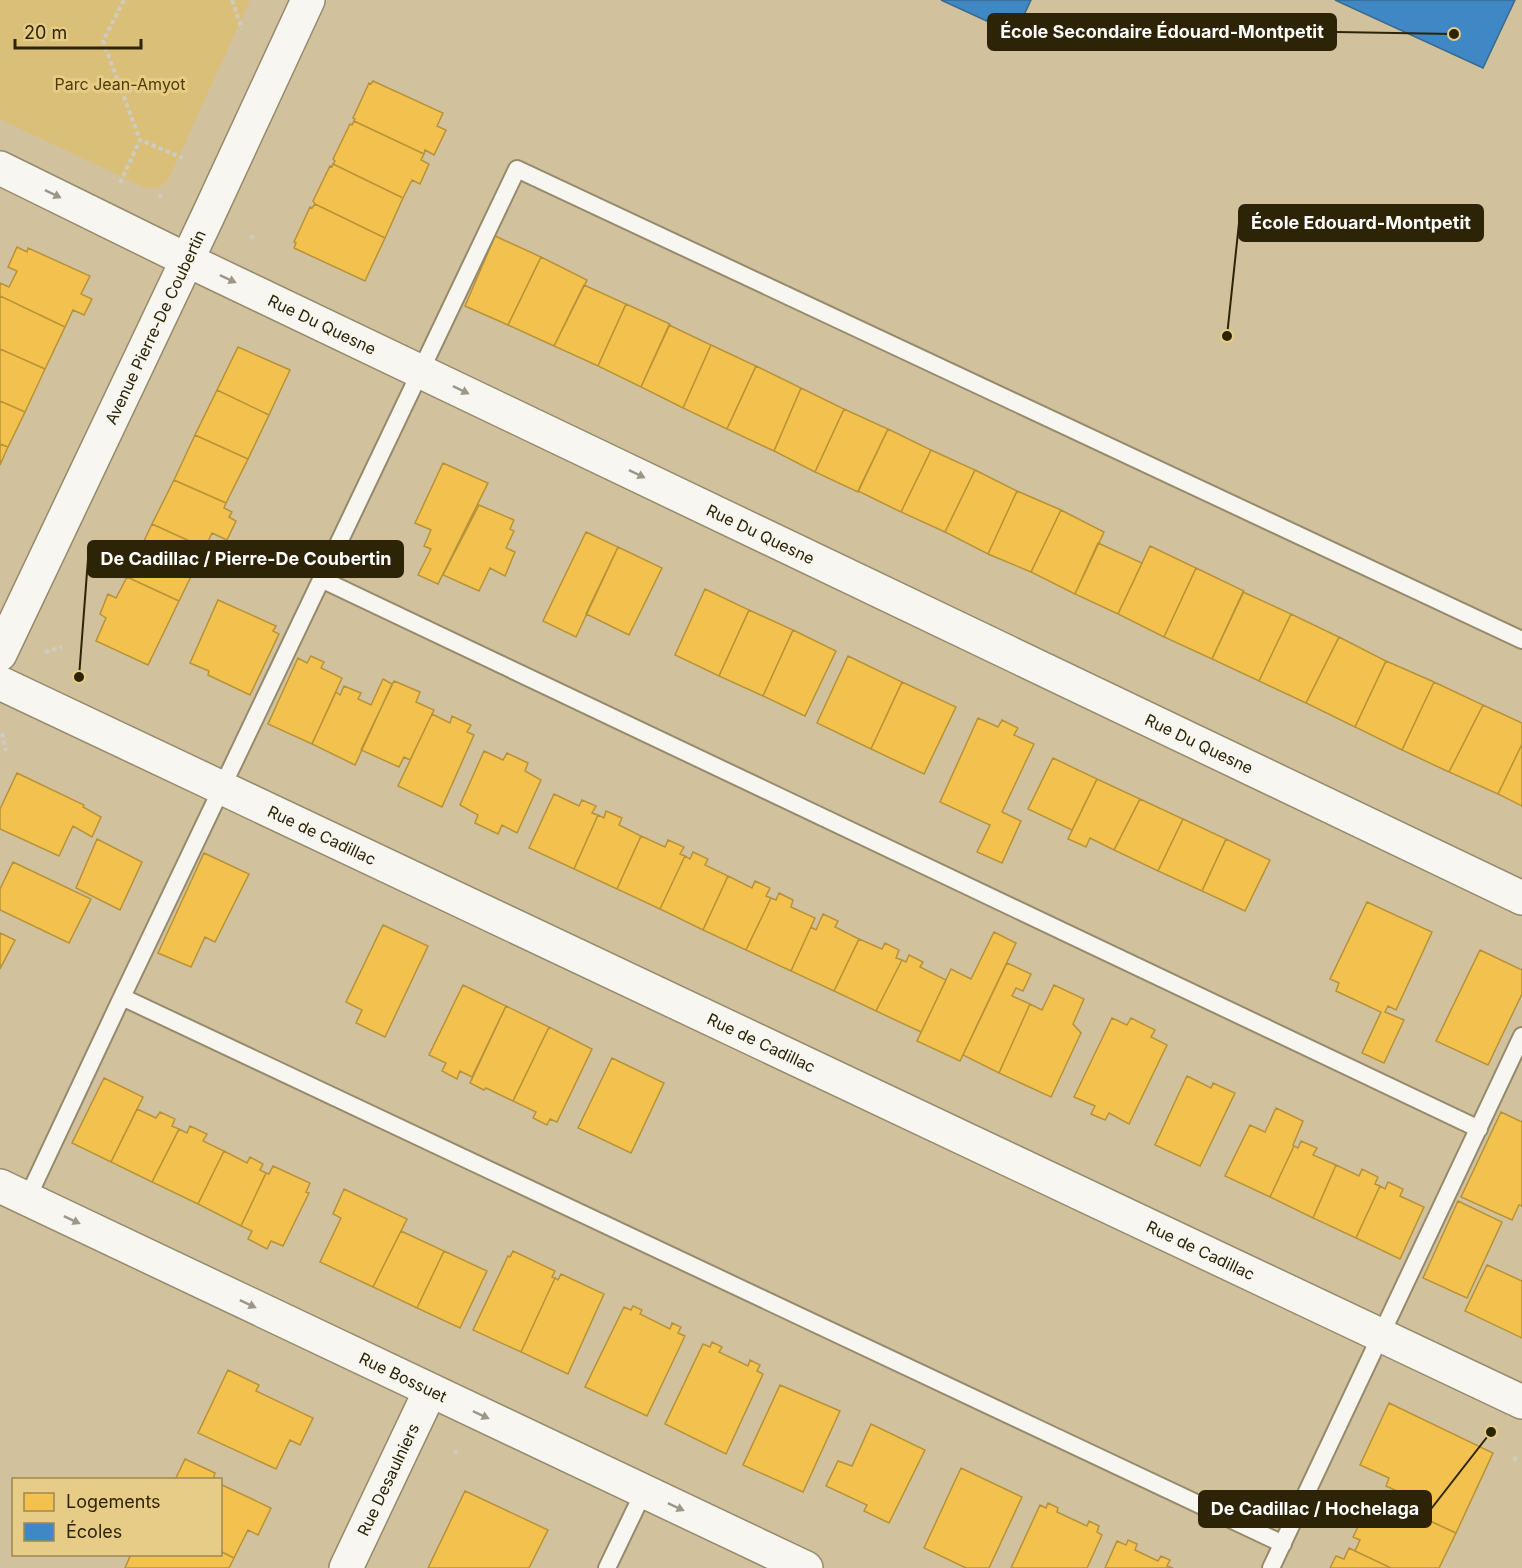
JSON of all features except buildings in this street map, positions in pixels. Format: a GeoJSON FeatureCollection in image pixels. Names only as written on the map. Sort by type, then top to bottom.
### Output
{"type":"FeatureCollection","features":[{"type":"Feature","properties":{"kind":"street","name":"Avenue Pierre-De Coubertin"},"geometry":{"type":"LineString","coordinates":[[0,654],[308,0]]}},
{"type":"Feature","properties":{"kind":"street","name":"Rue Du Quesne"},"geometry":{"type":"LineString","coordinates":[[0,168],[187,260],[1522,898]]}},
{"type":"Feature","properties":{"kind":"street","name":"Rue de Cadillac"},"geometry":{"type":"LineString","coordinates":[[0,683],[1522,1402]]}},
{"type":"Feature","properties":{"kind":"street","name":"Rue Bossuet"},"geometry":{"type":"LineString","coordinates":[[13,1192],[806,1568]]}},
{"type":"Feature","properties":{"kind":"street","name":"Rue Desaulniers"},"geometry":{"type":"LineString","coordinates":[[346,1568],[430,1391]]}},
{"type":"Feature","properties":{"kind":"lane"},"geometry":{"type":"LineString","coordinates":[[13,1192],[122,997],[517,169],[1522,640]]}},
{"type":"Feature","properties":{"kind":"lane"},"geometry":{"type":"LineString","coordinates":[[321,579],[1479,1129]]}},
{"type":"Feature","properties":{"kind":"lane"},"geometry":{"type":"LineString","coordinates":[[122,997],[1283,1544]]}},
{"type":"Feature","properties":{"kind":"lane"},"geometry":{"type":"LineString","coordinates":[[1272,1568],[1522,1036]]}},
{"type":"Feature","properties":{"kind":"lane"},"geometry":{"type":"LineString","coordinates":[[608,1568],[644,1491]]}},
{"type":"Feature","properties":{"kind":"path"},"geometry":{"type":"LineString","coordinates":[[120,183],[140,140],[103,41],[124,0]]}},
{"type":"Feature","properties":{"kind":"path"},"geometry":{"type":"LineString","coordinates":[[232,0],[242,29]]}},
{"type":"Feature","properties":{"kind":"path"},"geometry":{"type":"LineString","coordinates":[[140,140],[183,158]]}},
{"type":"Feature","properties":{"kind":"path"},"geometry":{"type":"LineString","coordinates":[[43,652],[62,647]]}},
{"type":"Feature","properties":{"kind":"path"},"geometry":{"type":"LineString","coordinates":[[2,733],[6,751]]}},
{"type":"Feature","properties":{"kind":"green space","name":"Parc Jean-Amyot"},"geometry":{"type":"Polygon","coordinates":[[[0,0],[250,0],[168,180],[160,186],[151,188],[144,187],[0,119],[0,0]]]}},
{"type":"Feature","properties":{"kind":"place","name":"École Secondaire Édouard-Montpetit"},"geometry":{"type":"Point","coordinates":[1454,34]}},
{"type":"Feature","properties":{"kind":"place","name":"École Edouard-Montpetit"},"geometry":{"type":"Point","coordinates":[1227,336]}},
{"type":"Feature","properties":{"kind":"place","name":"De Cadillac / Pierre-De Coubertin"},"geometry":{"type":"Point","coordinates":[79,677]}},
{"type":"Feature","properties":{"kind":"place","name":"De Cadillac / Hochelaga"},"geometry":{"type":"Point","coordinates":[1491,1432]}}]}
